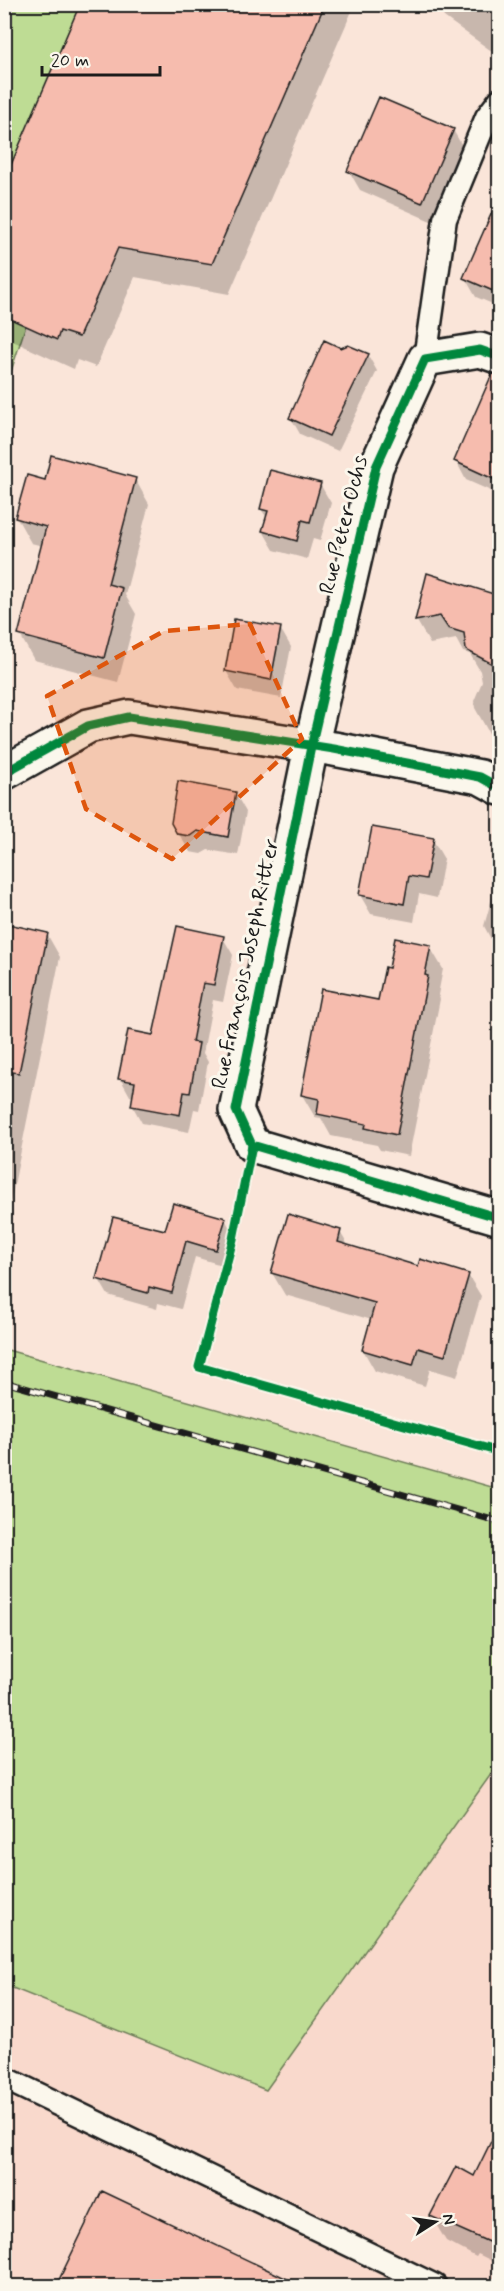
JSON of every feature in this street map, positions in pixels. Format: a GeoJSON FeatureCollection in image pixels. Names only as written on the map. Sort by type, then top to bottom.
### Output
{"type":"FeatureCollection","features":[{"type":"Feature","properties":{"kind":"street"},"geometry":{"type":"LineString","coordinates":[[425,359],[480,350],[500,357]]}},
{"type":"Feature","properties":{"kind":"street","name":"Rue Peter Ochs"},"geometry":{"type":"LineString","coordinates":[[311,747],[376,467],[425,359]]}},
{"type":"Feature","properties":{"kind":"street"},"geometry":{"type":"LineString","coordinates":[[6,767],[88,726],[129,717],[480,777],[500,788]]}},
{"type":"Feature","properties":{"kind":"street","name":"Rue François Joseph Ritter"},"geometry":{"type":"LineString","coordinates":[[311,747],[236,1110],[252,1145],[500,1218]]}},
{"type":"Feature","properties":{"kind":"lane"},"geometry":{"type":"LineString","coordinates":[[425,359],[445,219],[487,117],[500,100]]}},
{"type":"Feature","properties":{"kind":"lane"},"geometry":{"type":"LineString","coordinates":[[4,2078],[435,2286]]}},
{"type":"Feature","properties":{"kind":"highlighted area"},"geometry":{"type":"Polygon","coordinates":[[[250,624],[302,739],[172,859],[86,809],[47,696],[164,631],[250,624]]]}},
{"type":"Feature","properties":{"kind":"shaded area"},"geometry":{"type":"Polygon","coordinates":[[[499,1763],[499,2286],[5,2286],[4,1985],[266,2089],[499,1763]]]}},
{"type":"Feature","properties":{"kind":"green space"},"geometry":{"type":"Polygon","coordinates":[[[5,5],[129,5],[5,390],[5,5]]]}},
{"type":"Feature","properties":{"kind":"green space"},"geometry":{"type":"Polygon","coordinates":[[[4,1349],[499,1489],[499,1763],[266,2090],[5,1985],[4,1349]]]}},
{"type":"Feature","properties":{"kind":"building"},"geometry":{"type":"Polygon","coordinates":[[[80,4],[325,4],[212,264],[118,248],[79,337],[60,331],[57,340],[4,316],[4,181],[80,4]]]}},
{"type":"Feature","properties":{"kind":"building"},"geometry":{"type":"Polygon","coordinates":[[[379,97],[454,129],[422,203],[347,171],[379,97]]]}},
{"type":"Feature","properties":{"kind":"building"},"geometry":{"type":"Polygon","coordinates":[[[500,194],[500,294],[463,278],[500,194]]]}},
{"type":"Feature","properties":{"kind":"building"},"geometry":{"type":"Polygon","coordinates":[[[324,340],[341,348],[348,345],[369,354],[329,436],[289,418],[324,340]]]}},
{"type":"Feature","properties":{"kind":"building"},"geometry":{"type":"Polygon","coordinates":[[[492,374],[500,375],[500,482],[454,461],[492,374]]]}},
{"type":"Feature","properties":{"kind":"building"},"geometry":{"type":"Polygon","coordinates":[[[51,455],[136,478],[108,584],[122,588],[104,658],[18,635],[46,527],[15,518],[27,475],[45,480],[51,455]]]}},
{"type":"Feature","properties":{"kind":"building"},"geometry":{"type":"Polygon","coordinates":[[[270,470],[321,483],[310,522],[302,520],[297,541],[262,531],[268,511],[260,509],[270,470]]]}},
{"type":"Feature","properties":{"kind":"building"},"geometry":{"type":"Polygon","coordinates":[[[427,573],[500,596],[500,668],[466,650],[464,633],[448,628],[440,616],[415,621],[427,573]]]}},
{"type":"Feature","properties":{"kind":"building"},"geometry":{"type":"Polygon","coordinates":[[[234,619],[281,627],[271,680],[225,671],[234,619]]]}},
{"type":"Feature","properties":{"kind":"building"},"geometry":{"type":"Polygon","coordinates":[[[178,781],[236,792],[228,837],[197,831],[190,836],[177,834],[171,823],[178,781]]]}},
{"type":"Feature","properties":{"kind":"building"},"geometry":{"type":"Polygon","coordinates":[[[372,827],[434,838],[426,879],[409,876],[404,904],[359,895],[372,827]]]}},
{"type":"Feature","properties":{"kind":"building"},"geometry":{"type":"Polygon","coordinates":[[[4,923],[48,933],[19,1073],[4,1071],[4,923]]]}},
{"type":"Feature","properties":{"kind":"building"},"geometry":{"type":"Polygon","coordinates":[[[177,926],[224,936],[214,985],[203,983],[192,1042],[199,1043],[190,1093],[184,1092],[180,1115],[131,1106],[135,1082],[118,1079],[128,1030],[153,1035],[177,926]]]}},
{"type":"Feature","properties":{"kind":"building"},"geometry":{"type":"Polygon","coordinates":[[[395,938],[431,945],[425,975],[428,976],[397,1135],[365,1128],[366,1124],[317,1114],[319,1099],[301,1095],[321,989],[378,1000],[385,967],[389,968],[395,938]]]}},
{"type":"Feature","properties":{"kind":"building"},"geometry":{"type":"Polygon","coordinates":[[[173,1203],[226,1218],[216,1250],[186,1241],[172,1293],[149,1287],[148,1293],[96,1279],[113,1217],[165,1230],[173,1203]]]}},
{"type":"Feature","properties":{"kind":"building"},"geometry":{"type":"Polygon","coordinates":[[[288,1214],[341,1230],[338,1242],[418,1266],[420,1259],[469,1274],[445,1356],[418,1348],[413,1365],[362,1350],[375,1303],[271,1273],[288,1214]]]}},
{"type":"Feature","properties":{"kind":"building"},"geometry":{"type":"Polygon","coordinates":[[[500,2123],[500,2247],[430,2216],[456,2166],[474,2176],[500,2123]]]}},
{"type":"Feature","properties":{"kind":"building"},"geometry":{"type":"Polygon","coordinates":[[[102,2191],[302,2286],[56,2286],[102,2191]]]}},
{"type":"Feature","properties":{"kind":"railway"},"geometry":{"type":"LineString","coordinates":[[4,1382],[500,1522]]}},
{"type":"Feature","properties":{"kind":"cycle path"},"geometry":{"type":"LineString","coordinates":[[500,357],[480,350],[425,359],[376,467],[311,747],[236,1110],[252,1145],[500,1218]]}},
{"type":"Feature","properties":{"kind":"cycle path"},"geometry":{"type":"LineString","coordinates":[[4,773],[88,726],[129,717],[334,749],[480,777],[500,788]]}},
{"type":"Feature","properties":{"kind":"cycle path"},"geometry":{"type":"LineString","coordinates":[[252,1145],[233,1239],[199,1367],[500,1452]]}}]}
